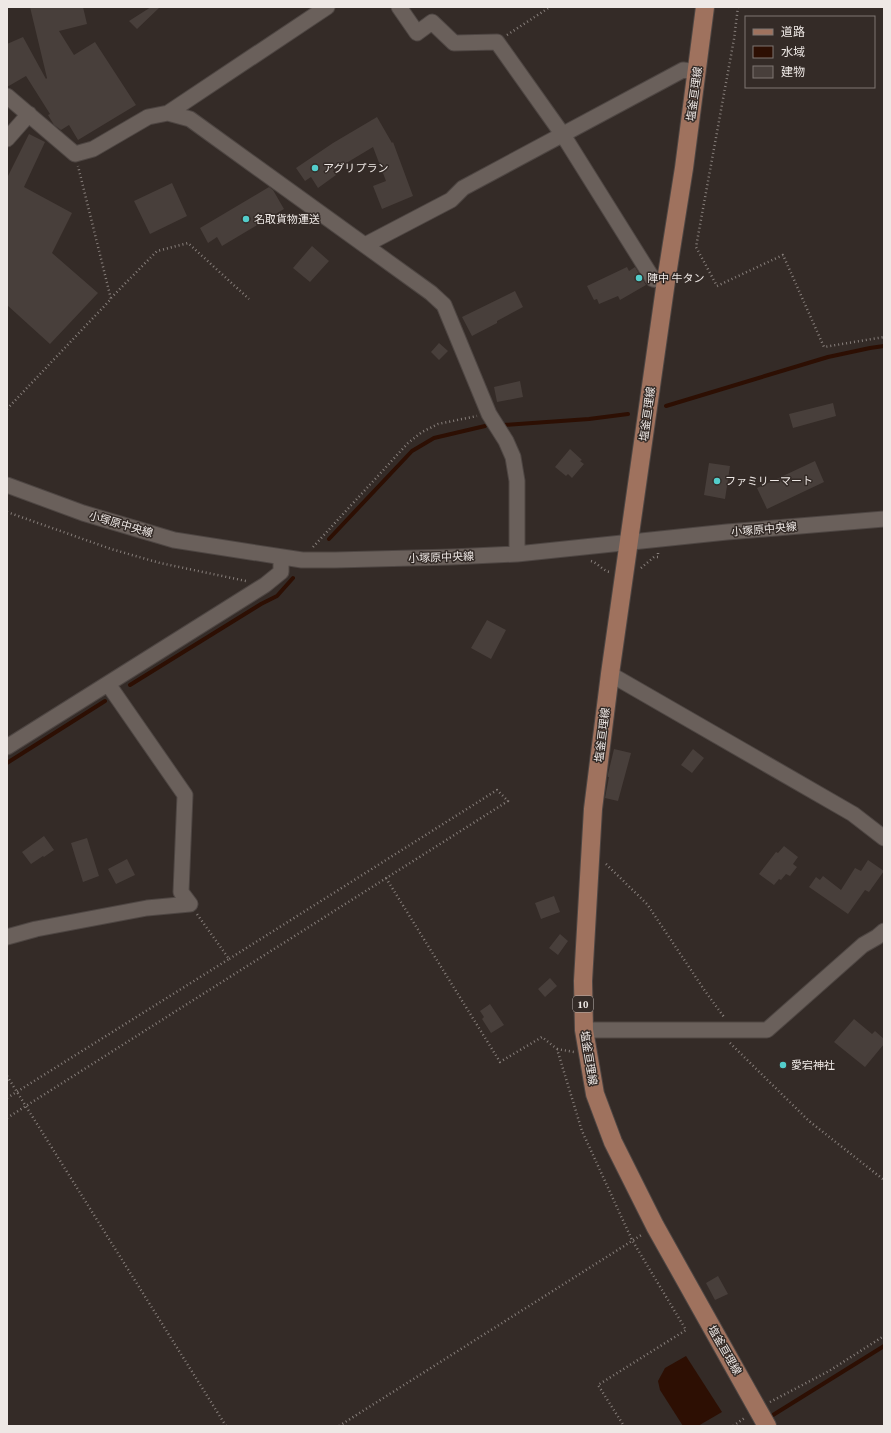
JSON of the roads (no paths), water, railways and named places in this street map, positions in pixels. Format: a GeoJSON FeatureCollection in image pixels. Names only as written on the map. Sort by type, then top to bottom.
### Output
{"type":"FeatureCollection","features":[{"type":"Feature","properties":{"kind":"main road","name":"塩釜亘理線"},"geometry":{"type":"LineString","coordinates":[[705,7],[684,168],[666,281],[610,674],[593,809],[583,981],[584,1030],[595,1094],[616,1149],[655,1226],[767,1426]]}},
{"type":"Feature","properties":{"kind":"street"},"geometry":{"type":"LineString","coordinates":[[7,96],[76,154],[93,149],[148,117],[168,113],[328,7]]}},
{"type":"Feature","properties":{"kind":"street"},"geometry":{"type":"LineString","coordinates":[[399,7],[417,33],[432,22],[454,43],[498,42],[563,135],[653,280],[666,281]]}},
{"type":"Feature","properties":{"kind":"street"},"geometry":{"type":"LineString","coordinates":[[365,245],[451,200],[463,188],[683,70],[697,72]]}},
{"type":"Feature","properties":{"kind":"street"},"geometry":{"type":"LineString","coordinates":[[168,113],[190,118],[432,293],[444,305],[489,414],[506,441],[513,458],[517,481],[517,554]]}},
{"type":"Feature","properties":{"kind":"street"},"geometry":{"type":"LineString","coordinates":[[7,139],[29,114]]}},
{"type":"Feature","properties":{"kind":"street","name":"小塚原中央線"},"geometry":{"type":"LineString","coordinates":[[7,485],[83,513],[174,540],[302,560],[517,554],[727,532],[884,519]]}},
{"type":"Feature","properties":{"kind":"street"},"geometry":{"type":"LineString","coordinates":[[7,747],[265,585],[281,572],[282,557]]}},
{"type":"Feature","properties":{"kind":"street"},"geometry":{"type":"LineString","coordinates":[[610,674],[853,814],[884,838]]}},
{"type":"Feature","properties":{"kind":"street"},"geometry":{"type":"LineString","coordinates":[[7,937],[36,929],[147,908],[190,904],[182,892],[185,795],[108,684]]}},
{"type":"Feature","properties":{"kind":"street"},"geometry":{"type":"LineString","coordinates":[[584,1030],[767,1030],[864,945],[884,931]]}},
{"type":"Feature","properties":{"kind":"water"},"geometry":{"type":"Polygon","coordinates":[[[686,1356],[722,1412],[698,1426],[683,1426],[660,1390],[658,1381],[665,1368],[686,1356]]]}},
{"type":"Feature","properties":{"kind":"waterway"},"geometry":{"type":"LineString","coordinates":[[666,406],[828,357],[884,346]]}},
{"type":"Feature","properties":{"kind":"waterway"},"geometry":{"type":"LineString","coordinates":[[503,425],[589,419],[628,414]]}},
{"type":"Feature","properties":{"kind":"waterway"},"geometry":{"type":"LineString","coordinates":[[329,539],[412,451],[434,438],[485,426]]}},
{"type":"Feature","properties":{"kind":"waterway"},"geometry":{"type":"LineString","coordinates":[[130,685],[261,604],[277,596],[293,578]]}},
{"type":"Feature","properties":{"kind":"waterway"},"geometry":{"type":"LineString","coordinates":[[7,763],[105,701]]}},
{"type":"Feature","properties":{"kind":"waterway"},"geometry":{"type":"LineString","coordinates":[[773,1415],[884,1346]]}},
{"type":"Feature","properties":{"kind":"place","name":"アグリプラン"},"geometry":{"type":"Point","coordinates":[315,168]}},
{"type":"Feature","properties":{"kind":"place","name":"名取貨物運送"},"geometry":{"type":"Point","coordinates":[246,219]}},
{"type":"Feature","properties":{"kind":"place","name":"陣中 牛タン"},"geometry":{"type":"Point","coordinates":[639,278]}},
{"type":"Feature","properties":{"kind":"place","name":"ファミリーマート"},"geometry":{"type":"Point","coordinates":[717,481]}},
{"type":"Feature","properties":{"kind":"place","name":"愛宕神社"},"geometry":{"type":"Point","coordinates":[783,1065]}}]}
